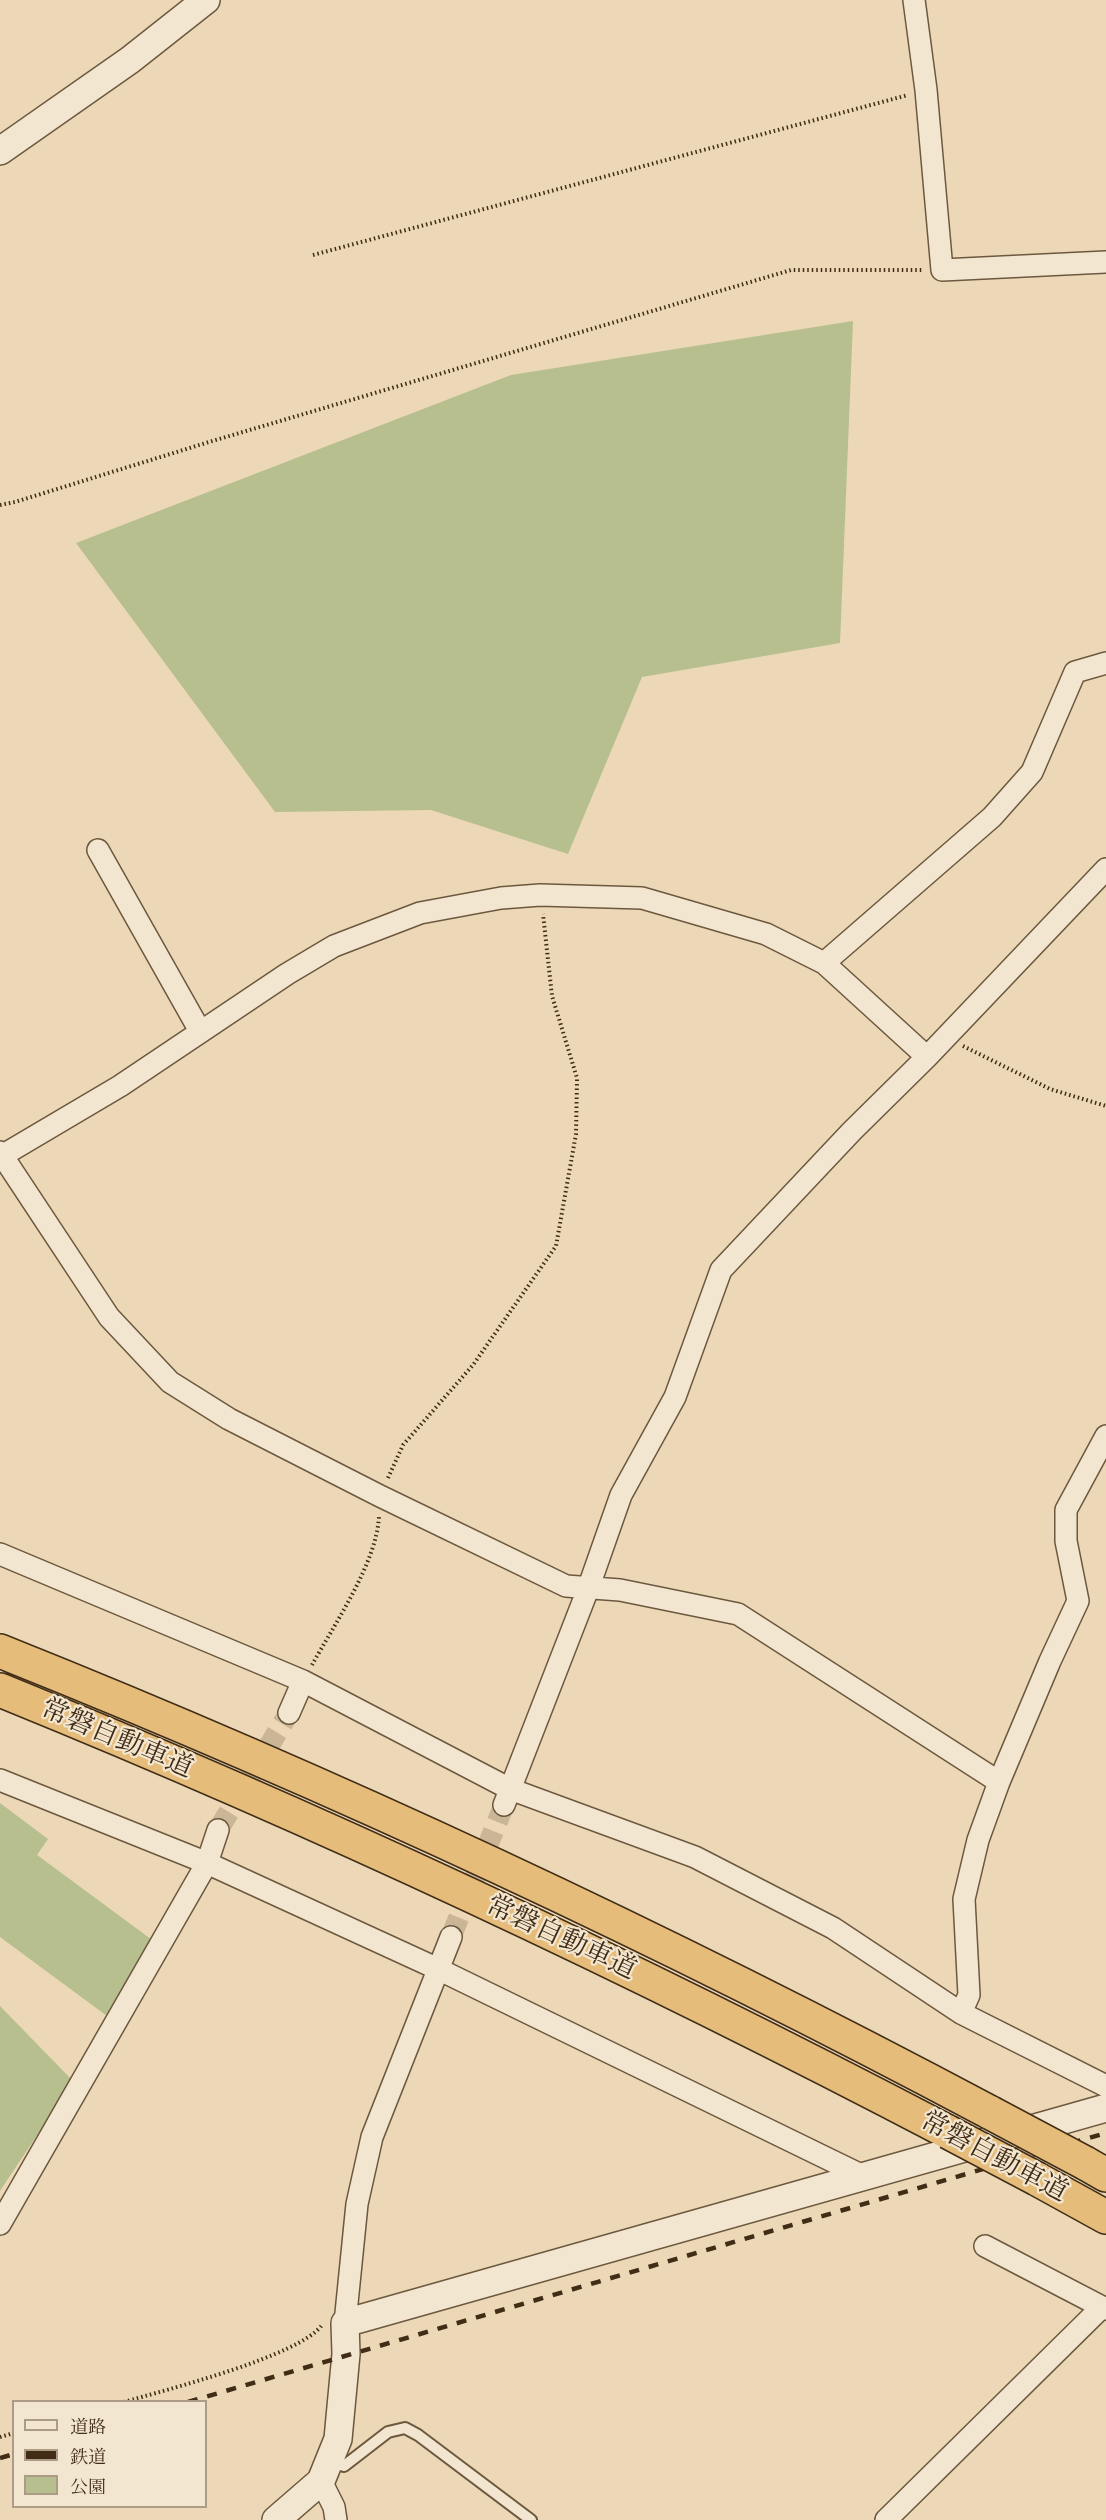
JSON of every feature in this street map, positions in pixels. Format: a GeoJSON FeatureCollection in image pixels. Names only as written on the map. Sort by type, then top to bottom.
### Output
{"type":"FeatureCollection","features":[{"type":"Feature","properties":{"kind":"highway","name":"常磐自動車道"},"geometry":{"type":"LineString","coordinates":[[0,1651],[112,1696],[466,1852],[755,1991],[992,2113],[1095,2169]]}},
{"type":"Feature","properties":{"kind":"highway","name":"常磐自動車道"},"geometry":{"type":"LineString","coordinates":[[0,1690],[229,1785],[451,1886],[707,2008],[948,2132],[1106,2217]]}},
{"type":"Feature","properties":{"kind":"street"},"geometry":{"type":"LineString","coordinates":[[0,151],[130,60],[207,0]]}},
{"type":"Feature","properties":{"kind":"street"},"geometry":{"type":"LineString","coordinates":[[914,0],[926,90],[942,270],[1106,262]]}},
{"type":"Feature","properties":{"kind":"street"},"geometry":{"type":"LineString","coordinates":[[824,963],[992,817],[1032,772],[1075,672],[1106,663]]}},
{"type":"Feature","properties":{"kind":"street"},"geometry":{"type":"LineString","coordinates":[[98,850],[200,1031]]}},
{"type":"Feature","properties":{"kind":"street"},"geometry":{"type":"LineString","coordinates":[[507,1797],[588,1589],[621,1495],[675,1397],[720,1270],[1106,869]]}},
{"type":"Feature","properties":{"kind":"street"},"geometry":{"type":"LineString","coordinates":[[927,1057],[824,963],[766,934],[642,898],[540,895],[501,898],[420,913],[334,946],[200,1031],[120,1086],[1,1155],[109,1317],[170,1382],[229,1419],[380,1496],[566,1586],[620,1590],[738,1614],[999,1782]]}},
{"type":"Feature","properties":{"kind":"street"},"geometry":{"type":"LineString","coordinates":[[961,2013],[969,1995],[964,1899],[978,1840],[999,1782],[1050,1660],[1078,1601],[1066,1541],[1066,1510],[1106,1436]]}},
{"type":"Feature","properties":{"kind":"street"},"geometry":{"type":"LineString","coordinates":[[0,1554],[303,1681],[507,1797],[695,1857],[833,1928],[961,2013],[1106,2086]]}},
{"type":"Feature","properties":{"kind":"street"},"geometry":{"type":"LineString","coordinates":[[289,1713],[303,1681]]}},
{"type":"Feature","properties":{"kind":"street"},"geometry":{"type":"LineString","coordinates":[[0,1780],[207,1863],[438,1969],[863,2176]]}},
{"type":"Feature","properties":{"kind":"street"},"geometry":{"type":"LineString","coordinates":[[0,2224],[207,1863],[218,1830]]}},
{"type":"Feature","properties":{"kind":"street"},"geometry":{"type":"LineString","coordinates":[[276,2520],[325,2471],[338,2439],[346,2355],[334,2320],[372,2137],[451,1937]]}},
{"type":"Feature","properties":{"kind":"street"},"geometry":{"type":"LineString","coordinates":[[334,2320],[1106,2108]]}},
{"type":"Feature","properties":{"kind":"street"},"geometry":{"type":"LineString","coordinates":[[886,2520],[1104,2308],[985,2246]]}},
{"type":"Feature","properties":{"kind":"street"},"geometry":{"type":"LineString","coordinates":[[325,2471],[336,2520]]}},
{"type":"Feature","properties":{"kind":"lane"},"geometry":{"type":"LineString","coordinates":[[325,2471],[344,2466],[388,2432],[405,2428],[418,2434],[531,2520]]}},
{"type":"Feature","properties":{"kind":"path"},"geometry":{"type":"LineString","coordinates":[[313,255],[926,90]]}},
{"type":"Feature","properties":{"kind":"path"},"geometry":{"type":"LineString","coordinates":[[0,505],[791,270],[942,270]]}},
{"type":"Feature","properties":{"kind":"path"},"geometry":{"type":"LineString","coordinates":[[303,1681],[367,1564],[378,1529],[380,1496],[403,1445],[473,1365],[556,1246],[576,1134],[577,1078],[552,996],[540,895]]}},
{"type":"Feature","properties":{"kind":"path"},"geometry":{"type":"LineString","coordinates":[[949,1033],[963,1046],[1050,1089],[1106,1106]]}},
{"type":"Feature","properties":{"kind":"path"},"geometry":{"type":"LineString","coordinates":[[131,2400],[190,2383],[289,2349],[334,2320]]}},
{"type":"Feature","properties":{"kind":"green space"},"geometry":{"type":"Polygon","coordinates":[[[853,321],[840,643],[642,677],[568,854],[431,810],[275,812],[76,543],[511,375],[853,321]]]}},
{"type":"Feature","properties":{"kind":"green space"},"geometry":{"type":"Polygon","coordinates":[[[0,1803],[48,1839],[37,1855],[159,1945],[107,2016],[0,1937],[0,1803]]]}},
{"type":"Feature","properties":{"kind":"green space"},"geometry":{"type":"Polygon","coordinates":[[[0,2006],[73,2081],[0,2191],[0,2006]]]}},
{"type":"Feature","properties":{"kind":"tunnel"},"geometry":{"type":"LineString","coordinates":[[218,1830],[289,1713]]}},
{"type":"Feature","properties":{"kind":"tunnel"},"geometry":{"type":"LineString","coordinates":[[451,1937],[504,1805]]}},
{"type":"Feature","properties":{"kind":"railway"},"geometry":{"type":"LineString","coordinates":[[195,2400],[1106,2133]]}},
{"type":"Feature","properties":{"kind":"railway"},"geometry":{"type":"LineString","coordinates":[[0,2458],[12,2455]]}}]}
